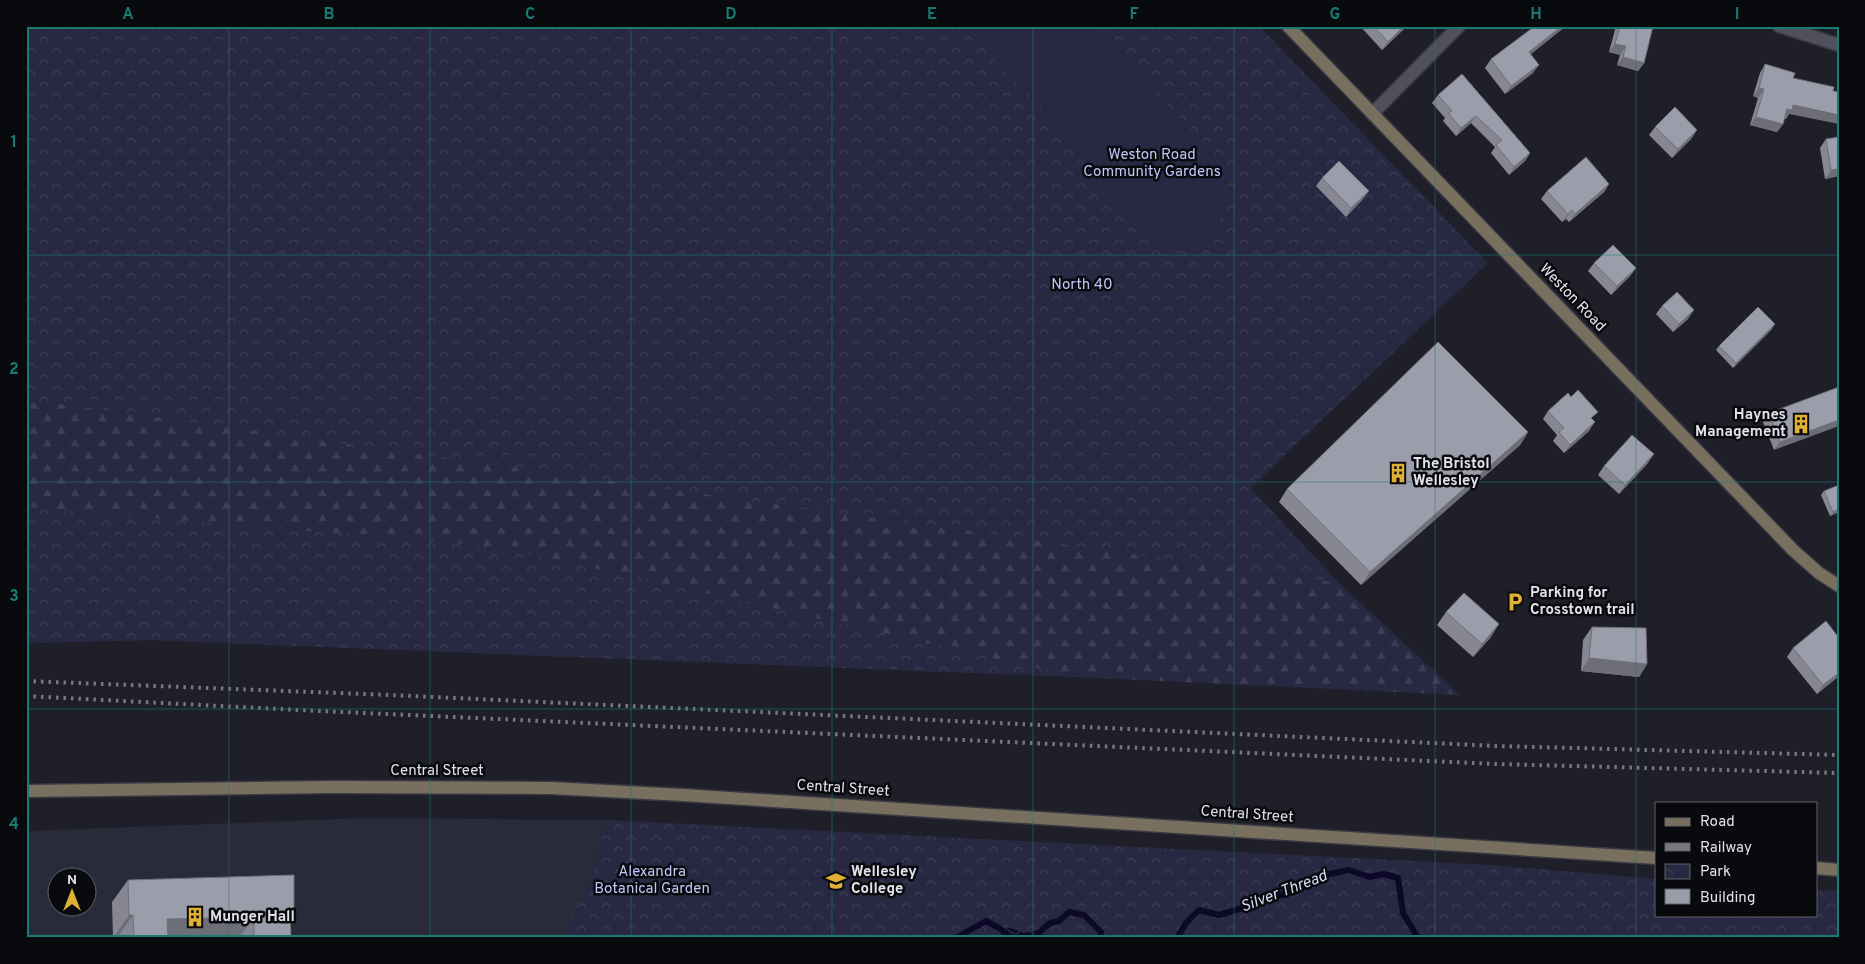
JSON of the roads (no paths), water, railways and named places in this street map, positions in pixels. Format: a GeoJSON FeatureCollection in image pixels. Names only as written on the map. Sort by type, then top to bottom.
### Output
{"type":"FeatureCollection","features":[{"type":"Feature","properties":{"kind":"main road","name":"Weston Road"},"geometry":{"type":"LineString","coordinates":[[1288,26],[1782,539],[1810,566],[1839,586]]}},
{"type":"Feature","properties":{"kind":"main road","name":"Central Street"},"geometry":{"type":"LineString","coordinates":[[26,791],[330,787],[551,788],[1655,858]]}},
{"type":"Feature","properties":{"kind":"main road"},"geometry":{"type":"LineString","coordinates":[[1818,868],[1839,870]]}},
{"type":"Feature","properties":{"kind":"street"},"geometry":{"type":"LineString","coordinates":[[1372,114],[1459,26]]}},
{"type":"Feature","properties":{"kind":"street"},"geometry":{"type":"LineString","coordinates":[[1779,26],[1839,45]]}},
{"type":"Feature","properties":{"kind":"water"},"geometry":{"type":"Polygon","coordinates":[[[1008,927],[1024,933],[1040,930],[1042,936],[1003,938],[1004,931],[1008,927]]]}},
{"type":"Feature","properties":{"kind":"waterway","name":"Silver Thread"},"geometry":{"type":"LineString","coordinates":[[1177,938],[1186,923],[1199,910],[1219,915],[1246,907],[1258,898],[1278,896],[1296,891],[1324,875],[1349,870],[1369,877],[1384,874],[1398,878],[1403,913],[1418,938]]}},
{"type":"Feature","properties":{"kind":"waterway","name":"Silver Thread"},"geometry":{"type":"LineString","coordinates":[[1035,938],[1050,923],[1059,921],[1069,912],[1084,915],[1101,932],[1100,938]]}},
{"type":"Feature","properties":{"kind":"waterway","name":"Silver Thread"},"geometry":{"type":"LineString","coordinates":[[956,938],[986,921],[999,928],[1011,938]]}},
{"type":"Feature","properties":{"kind":"railway"},"geometry":{"type":"LineString","coordinates":[[26,681],[390,695],[1497,746],[1839,755]]}},
{"type":"Feature","properties":{"kind":"railway"},"geometry":{"type":"LineString","coordinates":[[26,696],[1496,764],[1839,773]]}},
{"type":"Feature","properties":{"kind":"place","name":"Haynes Management"},"geometry":{"type":"Point","coordinates":[1801,424]}},
{"type":"Feature","properties":{"kind":"place","name":"The Bristol Wellesley"},"geometry":{"type":"Point","coordinates":[1398,473]}},
{"type":"Feature","properties":{"kind":"place","name":"Parking for Crosstown trail"},"geometry":{"type":"Point","coordinates":[1515,602]}},
{"type":"Feature","properties":{"kind":"place","name":"Wellesley College"},"geometry":{"type":"Point","coordinates":[836,881]}},
{"type":"Feature","properties":{"kind":"place","name":"Munger Hall"},"geometry":{"type":"Point","coordinates":[195,917]}},
{"type":"Feature","properties":{"kind":"park label","name":"Weston Road Community Gardens"},"geometry":{"type":"Point","coordinates":[1152,164]}},
{"type":"Feature","properties":{"kind":"park label","name":"North 40"},"geometry":{"type":"Point","coordinates":[1082,285]}},
{"type":"Feature","properties":{"kind":"park label","name":"Alexandra Botanical Garden"},"geometry":{"type":"Point","coordinates":[652,880]}}]}
